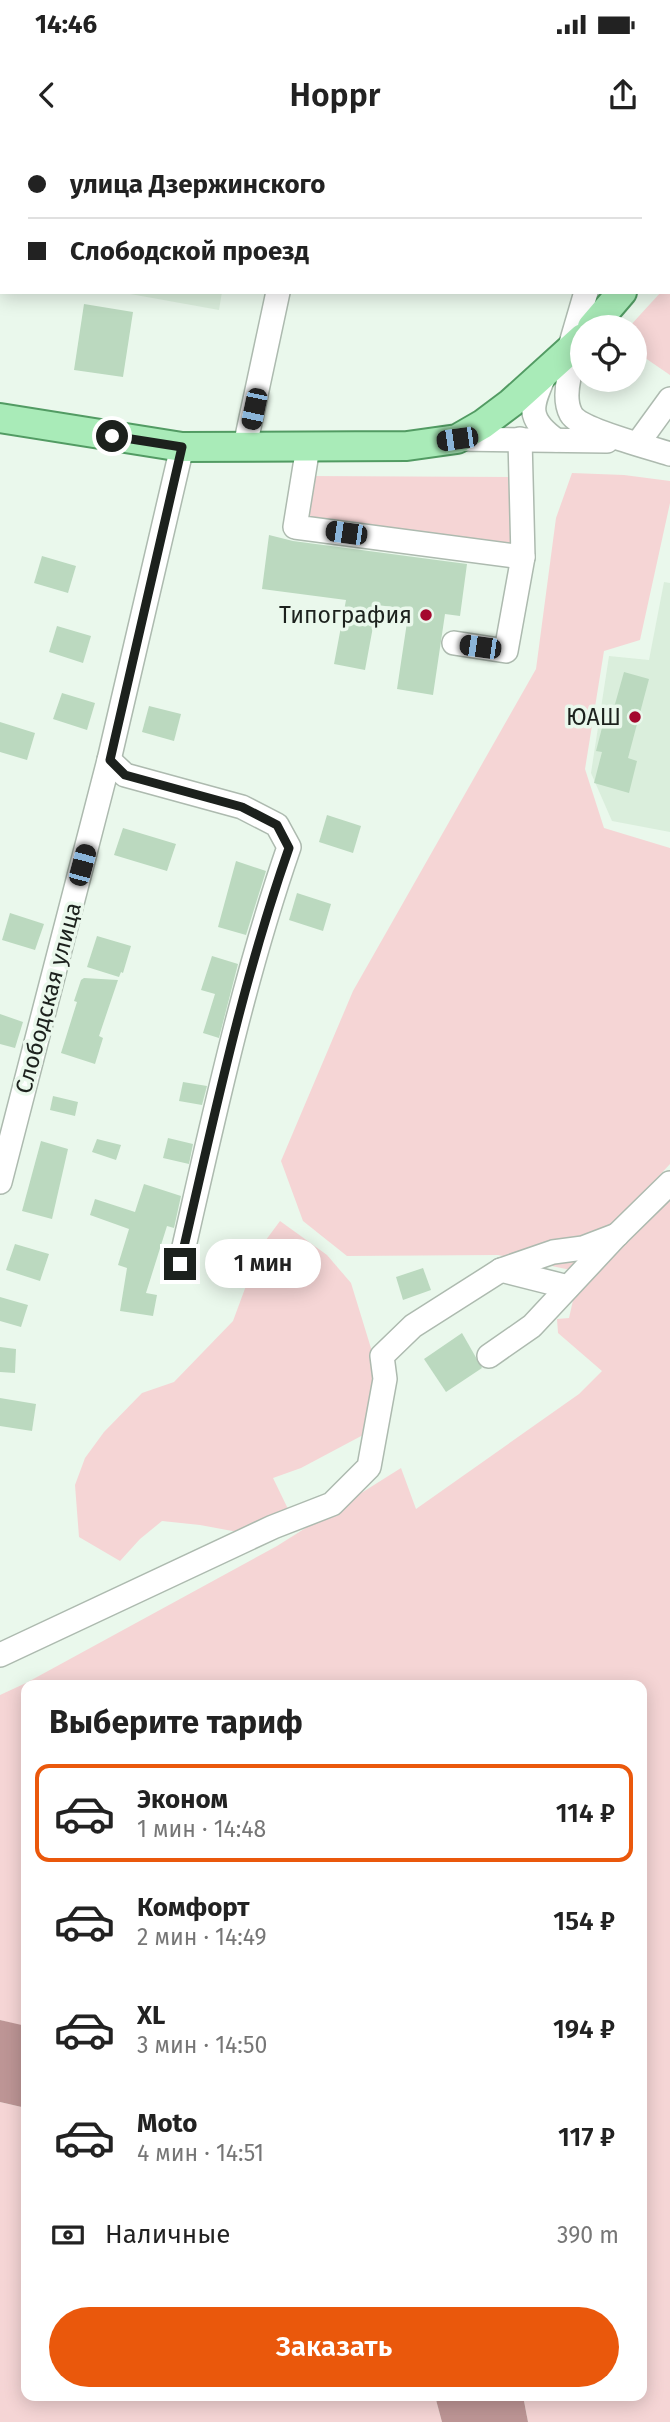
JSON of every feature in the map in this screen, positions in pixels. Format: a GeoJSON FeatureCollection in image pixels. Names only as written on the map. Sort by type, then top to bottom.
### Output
{"type":"FeatureCollection","features":[{"type":"Feature","properties":{"kind":"main road"},"geometry":{"type":"LineString","coordinates":[[602,315],[620,294]]}},
{"type":"Feature","properties":{"kind":"main road"},"geometry":{"type":"LineString","coordinates":[[0,418],[182,447],[407,446],[457,439],[483,424],[511,403],[570,349]]}},
{"type":"Feature","properties":{"kind":"street"},"geometry":{"type":"LineString","coordinates":[[245,446],[278,294]]}},
{"type":"Feature","properties":{"kind":"street"},"geometry":{"type":"LineString","coordinates":[[584,315],[586,294]]}},
{"type":"Feature","properties":{"kind":"street"},"geometry":{"type":"LineString","coordinates":[[570,368],[568,396],[571,414],[585,427],[670,454]]}},
{"type":"Feature","properties":{"kind":"street"},"geometry":{"type":"LineString","coordinates":[[547,369],[533,409],[539,427],[556,440]]}},
{"type":"Feature","properties":{"kind":"street"},"geometry":{"type":"LineString","coordinates":[[638,443],[670,400]]}},
{"type":"Feature","properties":{"kind":"street"},"geometry":{"type":"LineString","coordinates":[[457,439],[638,443]]}},
{"type":"Feature","properties":{"kind":"street"},"geometry":{"type":"LineString","coordinates":[[454,643],[506,651],[523,557],[520,439]]}},
{"type":"Feature","properties":{"kind":"street","name":"Слободская улица"},"geometry":{"type":"LineString","coordinates":[[0,1182],[110,760],[182,447]]}},
{"type":"Feature","properties":{"kind":"street"},"geometry":{"type":"LineString","coordinates":[[308,447],[295,527],[523,557]]}},
{"type":"Feature","properties":{"kind":"street"},"geometry":{"type":"LineString","coordinates":[[110,760],[125,775],[242,807],[277,825],[289,848],[254,964],[215,1112],[180,1264]]}},
{"type":"Feature","properties":{"kind":"street"},"geometry":{"type":"LineString","coordinates":[[489,1356],[531,1326],[670,1183]]}},
{"type":"Feature","properties":{"kind":"street"},"geometry":{"type":"LineString","coordinates":[[0,1656],[273,1527],[332,1504],[369,1467],[385,1380],[382,1356],[413,1326],[501,1270],[553,1252],[583,1248],[617,1235]]}},
{"type":"Feature","properties":{"kind":"street"},"geometry":{"type":"LineString","coordinates":[[501,1270],[568,1287]]}},
{"type":"Feature","properties":{"kind":"shaded area"},"geometry":{"type":"Polygon","coordinates":[[[130,294],[222,294],[219,310],[130,294]]]}},
{"type":"Feature","properties":{"kind":"shaded area"},"geometry":{"type":"Polygon","coordinates":[[[659,294],[670,294],[670,375],[647,359],[647,315],[640,315],[659,294]]]}},
{"type":"Feature","properties":{"kind":"shaded area"},"geometry":{"type":"Polygon","coordinates":[[[572,473],[624,475],[670,481],[670,503],[640,640],[604,651],[585,769],[604,828],[670,848],[670,1164],[571,1270],[498,1255],[347,1256],[303,1221],[281,1161],[353,991],[536,669],[556,518],[572,473]]]}},
{"type":"Feature","properties":{"kind":"shaded area"},"geometry":{"type":"Polygon","coordinates":[[[310,476],[518,477],[520,551],[302,521],[310,476]]]}},
{"type":"Feature","properties":{"kind":"shaded area","name":"ЮАШ"},"geometry":{"type":"Polygon","coordinates":[[[664,582],[670,583],[670,832],[612,821],[591,773],[609,656],[649,660],[664,582]]]}},
{"type":"Feature","properties":{"kind":"shaded area"},"geometry":{"type":"Polygon","coordinates":[[[670,1194],[670,2422],[528,2422],[524,2401],[647,2401],[647,1680],[31,1680],[277,1546],[401,1468],[416,1509],[579,1394],[602,1371],[558,1333],[557,1319],[569,1318],[576,1287],[670,1194]]]}},
{"type":"Feature","properties":{"kind":"shaded area"},"geometry":{"type":"Polygon","coordinates":[[[280,1221],[327,1255],[351,1283],[374,1358],[380,1426],[301,1468],[273,1478],[289,1511],[254,1535],[162,1521],[140,1539],[120,1561],[79,1537],[75,1485],[85,1458],[104,1432],[142,1393],[174,1382],[233,1321],[260,1248],[280,1221]]]}},
{"type":"Feature","properties":{"kind":"shaded area"},"geometry":{"type":"Polygon","coordinates":[[[21,1685],[21,2025],[0,2020],[0,1695],[21,1685]]]}},
{"type":"Feature","properties":{"kind":"shaded area"},"geometry":{"type":"Polygon","coordinates":[[[0,2020],[21,2025],[21,2107],[0,2102],[0,2020]]]}},
{"type":"Feature","properties":{"kind":"shaded area"},"geometry":{"type":"Polygon","coordinates":[[[0,2102],[21,2107],[21,2401],[436,2401],[442,2422],[0,2422],[0,2102]]]}},
{"type":"Feature","properties":{"kind":"shaded area"},"geometry":{"type":"Polygon","coordinates":[[[436,2401],[524,2401],[528,2422],[442,2422],[436,2401]]]}},
{"type":"Feature","properties":{"kind":"building"},"geometry":{"type":"Polygon","coordinates":[[[84,304],[133,312],[123,377],[74,370],[84,304]]]}},
{"type":"Feature","properties":{"kind":"building","name":"Типография"},"geometry":{"type":"Polygon","coordinates":[[[269,535],[293,541],[467,564],[460,616],[445,614],[433,695],[397,689],[409,609],[377,605],[365,670],[334,664],[346,600],[262,589],[269,535]]]}},
{"type":"Feature","properties":{"kind":"building"},"geometry":{"type":"Polygon","coordinates":[[[42,556],[76,566],[68,593],[34,583],[42,556]]]}},
{"type":"Feature","properties":{"kind":"building"},"geometry":{"type":"Polygon","coordinates":[[[57,626],[91,636],[83,663],[49,652],[57,626]]]}},
{"type":"Feature","properties":{"kind":"building"},"geometry":{"type":"Polygon","coordinates":[[[624,672],[649,679],[628,758],[637,761],[629,793],[594,783],[602,752],[596,751],[604,720],[610,722],[624,672]]]}},
{"type":"Feature","properties":{"kind":"building"},"geometry":{"type":"Polygon","coordinates":[[[62,693],[95,703],[87,730],[53,719],[62,693]]]}},
{"type":"Feature","properties":{"kind":"building"},"geometry":{"type":"Polygon","coordinates":[[[149,706],[181,714],[174,741],[142,732],[149,706]]]}},
{"type":"Feature","properties":{"kind":"building"},"geometry":{"type":"Polygon","coordinates":[[[0,722],[35,733],[27,760],[0,752],[0,722]]]}},
{"type":"Feature","properties":{"kind":"building"},"geometry":{"type":"Polygon","coordinates":[[[327,815],[361,826],[353,853],[319,842],[327,815]]]}},
{"type":"Feature","properties":{"kind":"building"},"geometry":{"type":"Polygon","coordinates":[[[123,828],[176,844],[167,871],[114,855],[123,828]]]}},
{"type":"Feature","properties":{"kind":"building"},"geometry":{"type":"Polygon","coordinates":[[[236,861],[266,871],[246,935],[218,927],[236,861]]]}},
{"type":"Feature","properties":{"kind":"building"},"geometry":{"type":"Polygon","coordinates":[[[297,893],[331,904],[323,931],[289,920],[297,893]]]}},
{"type":"Feature","properties":{"kind":"building"},"geometry":{"type":"Polygon","coordinates":[[[10,913],[44,924],[35,950],[2,940],[10,913]]]}},
{"type":"Feature","properties":{"kind":"building"},"geometry":{"type":"Polygon","coordinates":[[[97,936],[131,946],[123,973],[121,972],[119,977],[87,967],[97,936]]]}},
{"type":"Feature","properties":{"kind":"building"},"geometry":{"type":"Polygon","coordinates":[[[212,956],[238,964],[219,1038],[203,1033],[215,994],[201,990],[212,956]]]}},
{"type":"Feature","properties":{"kind":"building"},"geometry":{"type":"Polygon","coordinates":[[[84,978],[118,980],[99,1036],[103,1038],[95,1064],[61,1053],[77,1002],[74,1001],[84,978]]]}},
{"type":"Feature","properties":{"kind":"building"},"geometry":{"type":"Polygon","coordinates":[[[0,1014],[23,1022],[15,1048],[0,1044],[0,1014]]]}},
{"type":"Feature","properties":{"kind":"building"},"geometry":{"type":"Polygon","coordinates":[[[183,1082],[207,1086],[202,1105],[179,1101],[183,1082]]]}},
{"type":"Feature","properties":{"kind":"building"},"geometry":{"type":"Polygon","coordinates":[[[53,1096],[78,1102],[75,1116],[50,1110],[53,1096]]]}},
{"type":"Feature","properties":{"kind":"building"},"geometry":{"type":"Polygon","coordinates":[[[168,1138],[193,1144],[189,1164],[163,1158],[168,1138]]]}},
{"type":"Feature","properties":{"kind":"building"},"geometry":{"type":"Polygon","coordinates":[[[97,1139],[121,1145],[116,1160],[92,1152],[97,1139]]]}},
{"type":"Feature","properties":{"kind":"building"},"geometry":{"type":"Polygon","coordinates":[[[41,1141],[68,1149],[52,1219],[22,1211],[41,1141]]]}},
{"type":"Feature","properties":{"kind":"building"},"geometry":{"type":"Polygon","coordinates":[[[144,1184],[181,1196],[174,1228],[167,1226],[146,1293],[157,1295],[153,1316],[120,1311],[127,1268],[118,1265],[129,1229],[90,1215],[95,1199],[135,1212],[144,1184]]]}},
{"type":"Feature","properties":{"kind":"building"},"geometry":{"type":"Polygon","coordinates":[[[15,1244],[49,1254],[40,1281],[6,1270],[15,1244]]]}},
{"type":"Feature","properties":{"kind":"building"},"geometry":{"type":"Polygon","coordinates":[[[423,1268],[431,1290],[403,1300],[396,1277],[423,1268]]]}},
{"type":"Feature","properties":{"kind":"building"},"geometry":{"type":"Polygon","coordinates":[[[0,1297],[28,1305],[21,1327],[0,1321],[0,1297]]]}},
{"type":"Feature","properties":{"kind":"building"},"geometry":{"type":"Polygon","coordinates":[[[462,1333],[482,1368],[446,1392],[424,1359],[462,1333]]]}},
{"type":"Feature","properties":{"kind":"building"},"geometry":{"type":"Polygon","coordinates":[[[0,1347],[16,1349],[15,1373],[0,1372],[0,1347]]]}},
{"type":"Feature","properties":{"kind":"building"},"geometry":{"type":"Polygon","coordinates":[[[0,1398],[36,1404],[32,1431],[0,1426],[0,1398]]]}},
{"type":"Feature","properties":{"kind":"place","name":"Типография"},"geometry":{"type":"Point","coordinates":[426,615]}},
{"type":"Feature","properties":{"kind":"place","name":"ЮАШ"},"geometry":{"type":"Point","coordinates":[635,717]}},
{"type":"Feature","properties":{"kind":"route"},"geometry":{"type":"LineString","coordinates":[[112,436],[182,447],[110,760],[125,775],[242,807],[277,825],[289,848],[215,1112],[180,1264]]}}]}
